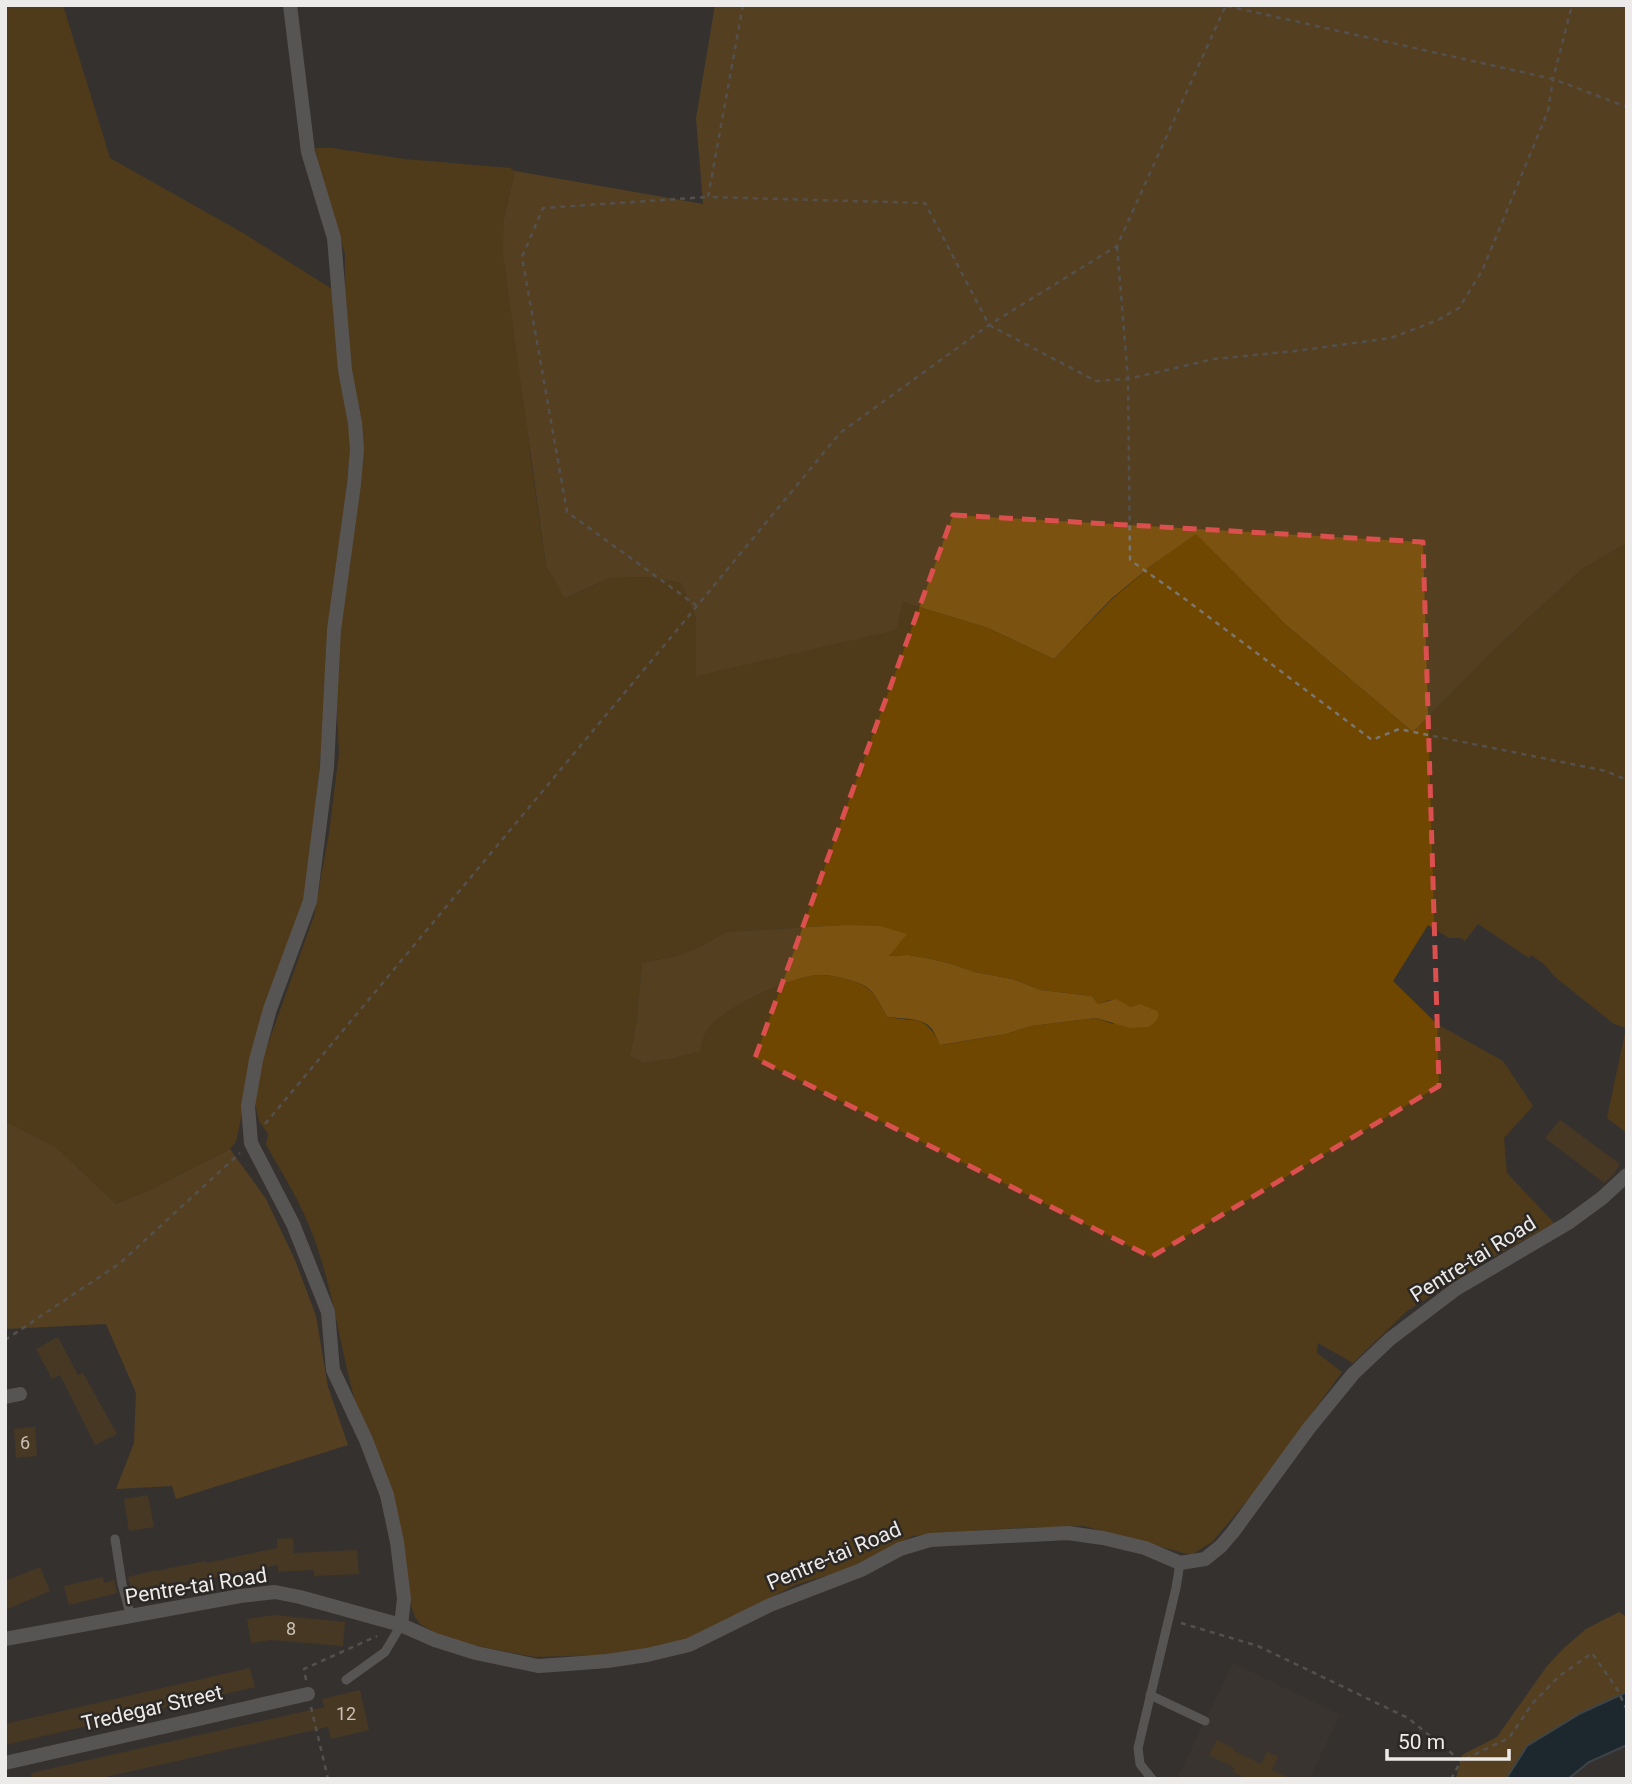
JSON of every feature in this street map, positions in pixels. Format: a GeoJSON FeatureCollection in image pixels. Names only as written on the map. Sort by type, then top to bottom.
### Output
{"type":"FeatureCollection","features":[{"type":"Feature","properties":{"kind":"street"},"geometry":{"type":"LineString","coordinates":[[290,5],[308,152],[334,238],[345,370],[357,450],[334,630],[327,767],[310,901],[270,1009],[256,1060],[248,1106],[251,1143],[293,1224],[328,1312],[333,1370],[366,1440],[387,1495],[397,1542],[404,1600],[401,1625]]}},
{"type":"Feature","properties":{"kind":"street","name":"Pentre-tai Road"},"geometry":{"type":"LineString","coordinates":[[5,1639],[275,1592],[401,1625],[435,1640],[476,1653],[538,1666],[647,1655],[689,1645],[770,1605],[861,1570],[900,1549],[930,1539],[1068,1533],[1145,1548],[1180,1563],[1205,1559],[1221,1546],[1353,1374],[1390,1339],[1456,1289],[1568,1223],[1627,1175]]}},
{"type":"Feature","properties":{"kind":"street","name":"Tredegar Street"},"geometry":{"type":"LineString","coordinates":[[5,1763],[308,1694]]}},
{"type":"Feature","properties":{"kind":"lane"},"geometry":{"type":"LineString","coordinates":[[115,1539],[122,1584],[131,1617]]}},
{"type":"Feature","properties":{"kind":"lane"},"geometry":{"type":"LineString","coordinates":[[1152,1779],[1140,1763],[1138,1748],[1180,1563]]}},
{"type":"Feature","properties":{"kind":"lane"},"geometry":{"type":"LineString","coordinates":[[346,1680],[385,1652],[401,1625]]}},
{"type":"Feature","properties":{"kind":"lane"},"geometry":{"type":"LineString","coordinates":[[1150,1695],[1205,1721]]}},
{"type":"Feature","properties":{"kind":"path"},"geometry":{"type":"LineString","coordinates":[[708,197],[743,5]]}},
{"type":"Feature","properties":{"kind":"path"},"geometry":{"type":"LineString","coordinates":[[1627,107],[1553,79],[1226,5],[1117,246],[1128,379],[1130,560],[1373,740],[1399,729],[1605,771],[1627,780]]}},
{"type":"Feature","properties":{"kind":"path"},"geometry":{"type":"LineString","coordinates":[[697,606],[567,512],[522,257],[543,208],[708,197],[925,203],[989,325],[1096,381],[1128,379],[1214,359],[1391,338],[1438,320],[1459,308],[1482,271],[1548,111],[1553,79],[1572,5]]}},
{"type":"Feature","properties":{"kind":"path"},"geometry":{"type":"LineString","coordinates":[[5,1340],[119,1264],[251,1143],[839,433],[989,325],[1117,246]]}},
{"type":"Feature","properties":{"kind":"path"},"geometry":{"type":"LineString","coordinates":[[1178,1622],[1258,1646],[1408,1718],[1461,1761]]}},
{"type":"Feature","properties":{"kind":"path"},"geometry":{"type":"LineString","coordinates":[[1451,1779],[1461,1761],[1509,1738],[1532,1704],[1558,1676],[1592,1653],[1617,1689],[1627,1710]]}},
{"type":"Feature","properties":{"kind":"highlighted area"},"geometry":{"type":"Polygon","coordinates":[[[953,515],[1423,542],[1439,1086],[1151,1257],[755,1058],[953,515]]]}},
{"type":"Feature","properties":{"kind":"shaded area"},"geometry":{"type":"Polygon","coordinates":[[[5,5],[63,5],[110,158],[243,233],[332,289],[351,440],[308,886],[261,1024],[236,1142],[230,1149],[154,1188],[116,1204],[57,1148],[5,1121],[5,5]]]}},
{"type":"Feature","properties":{"kind":"shaded area"},"geometry":{"type":"Polygon","coordinates":[[[715,5],[1627,5],[1627,543],[1582,569],[1499,645],[1413,732],[1285,624],[1196,534],[1152,565],[1111,599],[1054,659],[988,628],[903,602],[896,630],[696,676],[696,618],[681,583],[646,577],[611,578],[565,598],[546,566],[503,252],[504,219],[515,171],[703,204],[696,118],[715,5]]]}},
{"type":"Feature","properties":{"kind":"shaded area"},"geometry":{"type":"Polygon","coordinates":[[[315,148],[510,168],[515,171],[504,219],[531,461],[546,566],[566,598],[611,578],[646,577],[681,583],[696,618],[697,675],[895,630],[903,602],[988,628],[1054,659],[1111,600],[1152,565],[1196,533],[1285,624],[1413,732],[1499,645],[1582,569],[1627,543],[1627,1133],[1607,1118],[1626,1028],[1614,1024],[1555,977],[1544,964],[1531,955],[1529,958],[1478,924],[1465,941],[1461,938],[1449,938],[1428,925],[1393,981],[1437,1024],[1503,1061],[1533,1106],[1504,1138],[1507,1173],[1554,1223],[1407,1311],[1353,1363],[1318,1343],[1317,1353],[1342,1372],[1256,1490],[1212,1542],[1191,1555],[1084,1526],[913,1536],[845,1570],[795,1585],[686,1640],[601,1655],[535,1657],[482,1647],[441,1636],[420,1624],[415,1617],[368,1452],[320,1255],[303,1212],[266,1145],[268,1134],[259,1121],[255,1103],[261,1063],[314,916],[329,833],[339,753],[336,696],[342,605],[363,460],[362,430],[348,349],[345,254],[315,148]],[[844,925],[726,932],[677,956],[642,963],[630,1056],[644,1063],[699,1051],[709,1026],[731,1009],[780,985],[810,976],[838,977],[864,986],[875,996],[887,1017],[919,1021],[929,1028],[941,1045],[1006,1034],[1031,1026],[1096,1018],[1113,1024],[1131,1007],[1110,1000],[1098,1004],[1092,996],[1041,990],[1012,979],[926,958],[888,956],[844,925]]]}},
{"type":"Feature","properties":{"kind":"shaded area"},"geometry":{"type":"Polygon","coordinates":[[[844,925],[880,926],[907,934],[889,956],[926,958],[1012,979],[1041,990],[1092,996],[1098,1004],[1116,999],[1131,1007],[1140,1004],[1157,1011],[1159,1015],[1149,1027],[1130,1028],[1096,1018],[1031,1026],[1006,1034],[940,1045],[932,1029],[923,1022],[887,1017],[875,996],[865,986],[844,978],[822,975],[780,985],[731,1009],[708,1028],[700,1051],[644,1063],[630,1056],[642,963],[677,956],[726,932],[844,925]]]}},
{"type":"Feature","properties":{"kind":"shaded area"},"geometry":{"type":"Polygon","coordinates":[[[5,1121],[57,1148],[116,1204],[154,1188],[230,1149],[266,1199],[295,1260],[316,1316],[328,1387],[348,1445],[176,1499],[172,1486],[116,1489],[134,1443],[136,1393],[106,1324],[5,1329],[5,1121]]]}},
{"type":"Feature","properties":{"kind":"shaded area"},"geometry":{"type":"Polygon","coordinates":[[[1619,1612],[1627,1617],[1627,1692],[1581,1713],[1527,1746],[1506,1779],[1456,1779],[1462,1755],[1497,1737],[1547,1666],[1564,1648],[1586,1629],[1619,1612]]]}},
{"type":"Feature","properties":{"kind":"shaded area"},"geometry":{"type":"Polygon","coordinates":[[[1233,1663],[1340,1715],[1309,1779],[1177,1779],[1233,1663]]]}},
{"type":"Feature","properties":{"kind":"water"},"geometry":{"type":"Polygon","coordinates":[[[1627,1692],[1627,1745],[1589,1762],[1568,1779],[1506,1779],[1527,1746],[1581,1713],[1627,1692]]]}},
{"type":"Feature","properties":{"kind":"building"},"geometry":{"type":"Polygon","coordinates":[[[1560,1120],[1620,1164],[1604,1183],[1545,1138],[1560,1120]]]}},
{"type":"Feature","properties":{"kind":"building"},"geometry":{"type":"Polygon","coordinates":[[[58,1337],[78,1375],[83,1373],[117,1434],[95,1445],[60,1375],[52,1379],[36,1349],[58,1337]]]}},
{"type":"Feature","properties":{"kind":"building"},"geometry":{"type":"Polygon","coordinates":[[[35,1427],[37,1456],[16,1458],[14,1429],[35,1427]]]}},
{"type":"Feature","properties":{"kind":"building"},"geometry":{"type":"Polygon","coordinates":[[[148,1495],[154,1527],[129,1531],[124,1499],[148,1495]]]}},
{"type":"Feature","properties":{"kind":"building"},"geometry":{"type":"Polygon","coordinates":[[[293,1538],[294,1553],[357,1550],[359,1574],[314,1576],[314,1570],[278,1572],[278,1565],[178,1584],[178,1581],[132,1593],[128,1577],[277,1548],[277,1539],[293,1538]]]}},
{"type":"Feature","properties":{"kind":"building"},"geometry":{"type":"Polygon","coordinates":[[[40,1567],[50,1591],[5,1610],[5,1581],[40,1567]]]}},
{"type":"Feature","properties":{"kind":"building"},"geometry":{"type":"Polygon","coordinates":[[[103,1577],[104,1583],[114,1580],[117,1593],[69,1605],[64,1586],[103,1577]]]}},
{"type":"Feature","properties":{"kind":"building"},"geometry":{"type":"Polygon","coordinates":[[[275,1615],[345,1622],[343,1646],[271,1640],[251,1643],[247,1619],[275,1615]]]}},
{"type":"Feature","properties":{"kind":"building"},"geometry":{"type":"Polygon","coordinates":[[[250,1668],[255,1687],[5,1745],[5,1724],[250,1668]]]}},
{"type":"Feature","properties":{"kind":"building"},"geometry":{"type":"Polygon","coordinates":[[[360,1690],[369,1730],[331,1739],[328,1727],[97,1779],[32,1779],[31,1773],[324,1707],[322,1699],[360,1690]]]}},
{"type":"Feature","properties":{"kind":"building"},"geometry":{"type":"Polygon","coordinates":[[[1217,1740],[1261,1764],[1267,1752],[1278,1757],[1272,1770],[1291,1779],[1248,1779],[1233,1772],[1235,1768],[1209,1755],[1217,1740]]]}}]}
